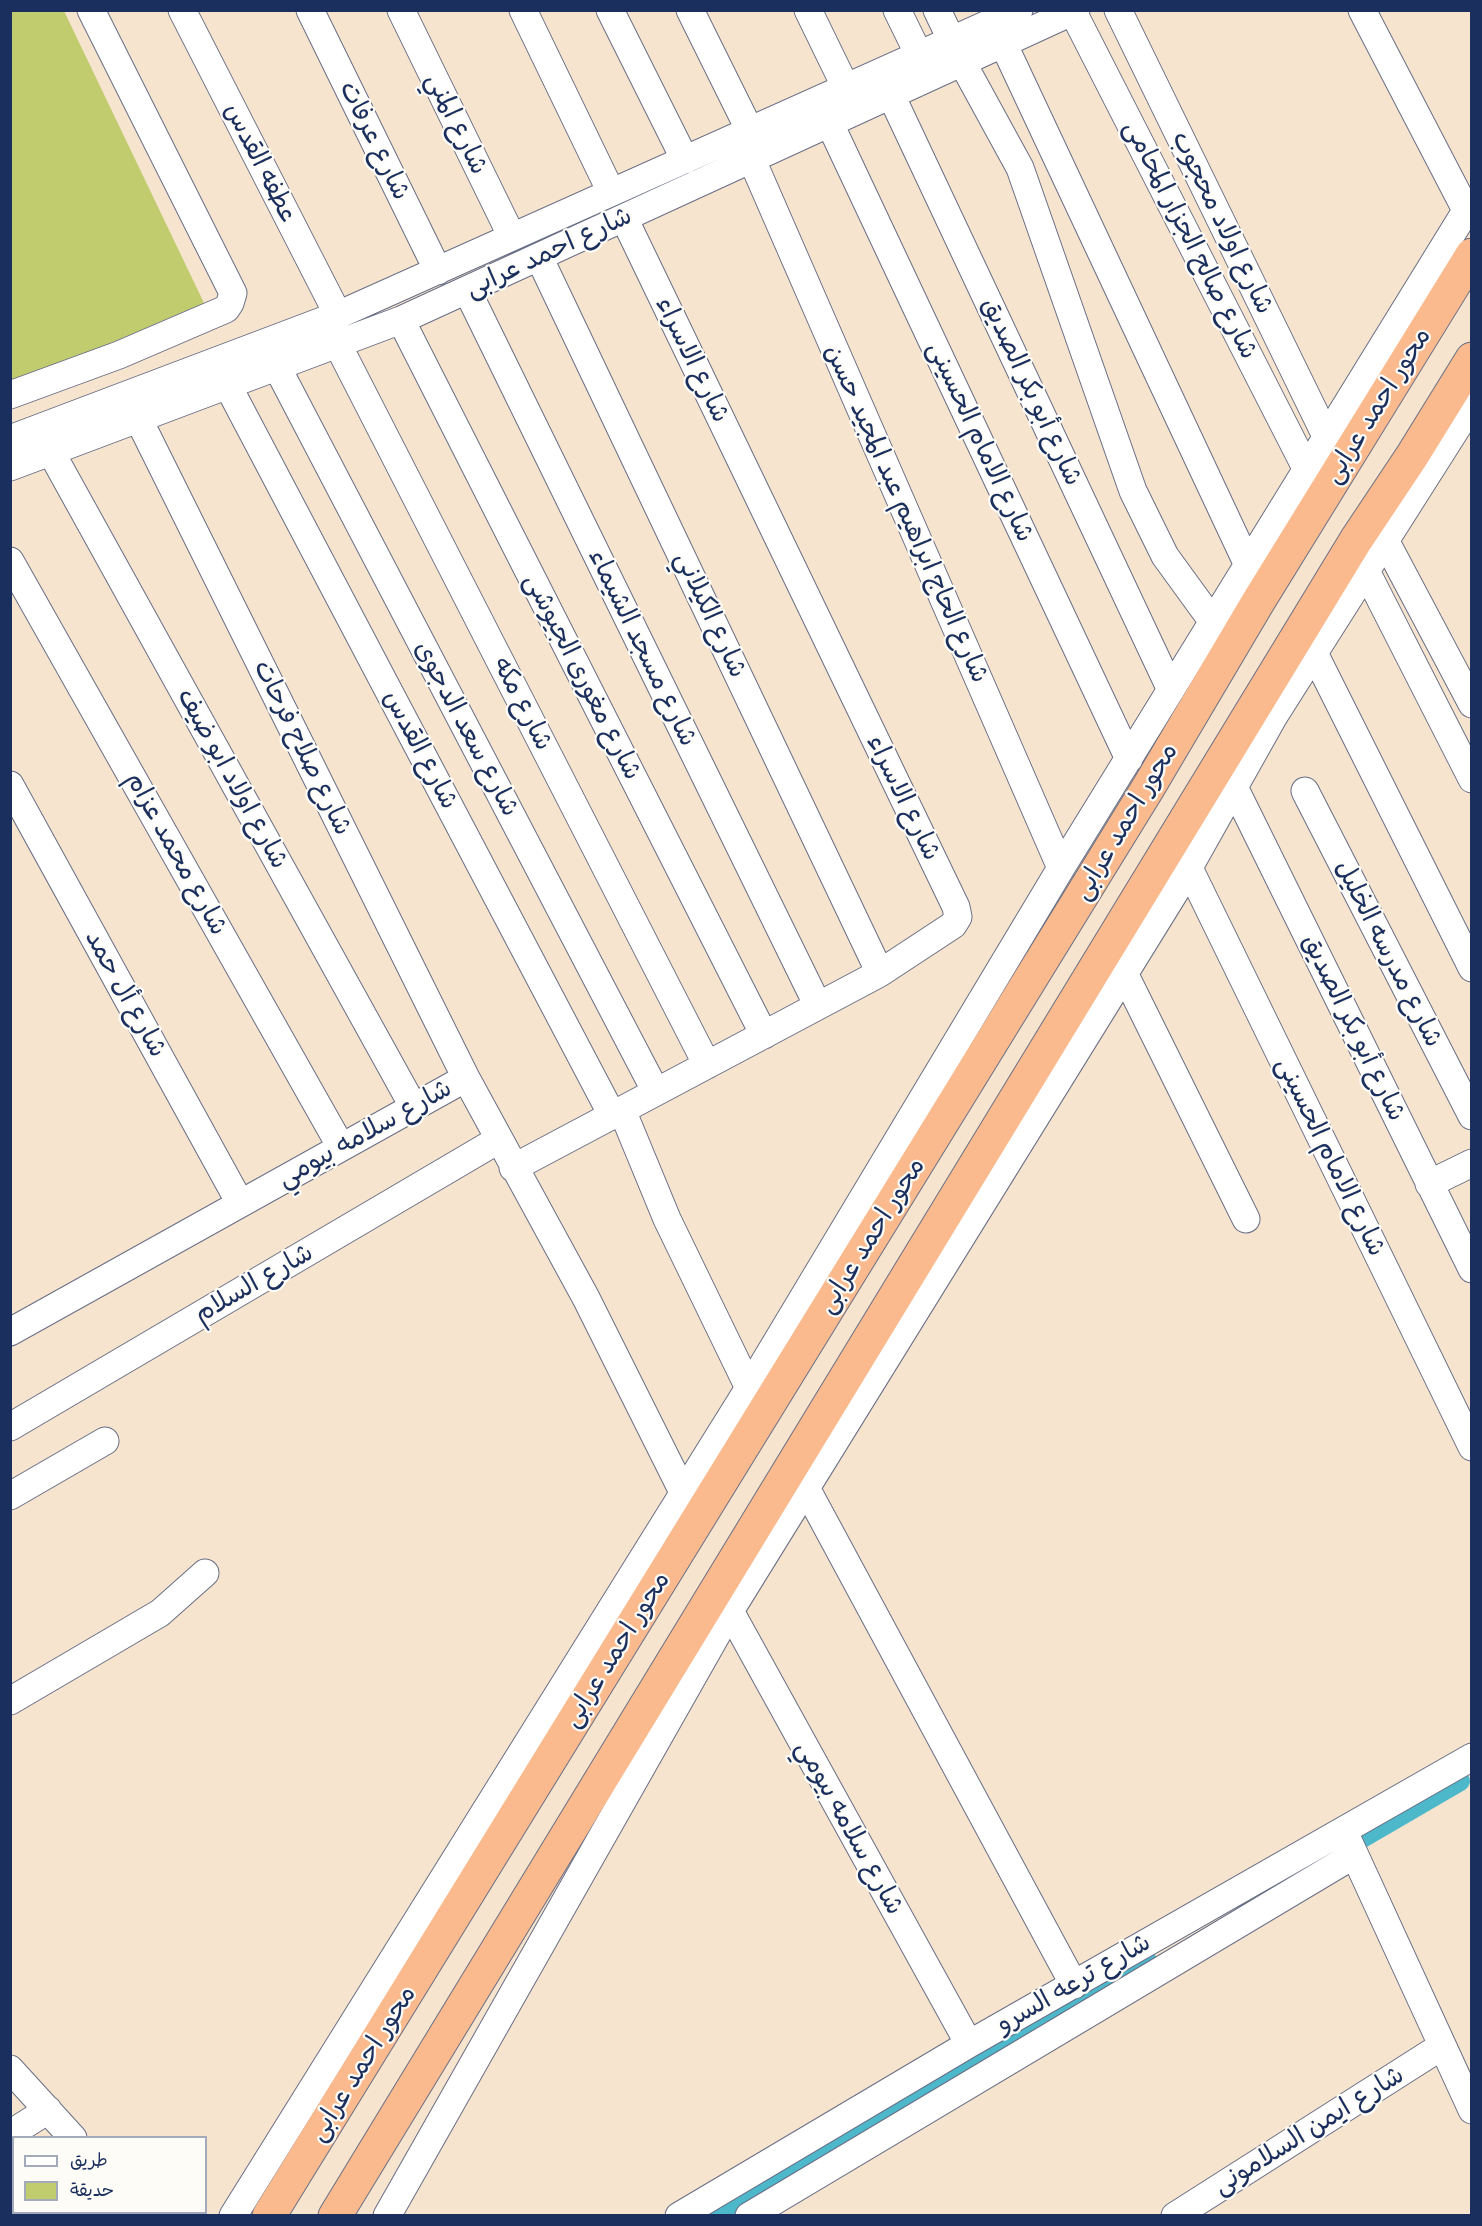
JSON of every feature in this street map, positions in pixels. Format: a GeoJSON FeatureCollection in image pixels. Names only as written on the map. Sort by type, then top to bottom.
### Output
{"type":"FeatureCollection","features":[{"type":"Feature","properties":{"kind":"highway","name":"محور احمد عرابى"},"geometry":{"type":"LineString","coordinates":[[269,2216],[1472,255]]}},
{"type":"Feature","properties":{"kind":"highway","name":"محور احمد عرابى"},"geometry":{"type":"LineString","coordinates":[[335,2216],[1356,540],[1472,359]]}},
{"type":"Feature","properties":{"kind":"street"},"geometry":{"type":"LineString","coordinates":[[10,395],[119,355],[225,309],[233,293],[91,10]]}},
{"type":"Feature","properties":{"kind":"street","name":"عطفه القدس"},"geometry":{"type":"LineString","coordinates":[[182,10],[338,315]]}},
{"type":"Feature","properties":{"kind":"street","name":"شارع عرفات"},"geometry":{"type":"LineString","coordinates":[[310,10],[438,271]]}},
{"type":"Feature","properties":{"kind":"street","name":"شارع المني"},"geometry":{"type":"LineString","coordinates":[[401,10],[512,237]]}},
{"type":"Feature","properties":{"kind":"street"},"geometry":{"type":"LineString","coordinates":[[523,10],[611,192]]}},
{"type":"Feature","properties":{"kind":"street"},"geometry":{"type":"LineString","coordinates":[[610,10],[685,160]]}},
{"type":"Feature","properties":{"kind":"street"},"geometry":{"type":"LineString","coordinates":[[690,10],[750,131]]}},
{"type":"Feature","properties":{"kind":"street"},"geometry":{"type":"LineString","coordinates":[[808,10],[846,88]]}},
{"type":"Feature","properties":{"kind":"street"},"geometry":{"type":"LineString","coordinates":[[897,10],[919,55]]}},
{"type":"Feature","properties":{"kind":"street"},"geometry":{"type":"LineString","coordinates":[[937,10],[1020,168],[1133,491],[1166,556],[1213,622]]}},
{"type":"Feature","properties":{"kind":"street","name":"شارع احمد عرابى"},"geometry":{"type":"LineString","coordinates":[[10,467],[276,365],[401,320],[497,277],[891,95],[1019,10]]}},
{"type":"Feature","properties":{"kind":"street","name":"شارع اولاد محجوب"},"geometry":{"type":"LineString","coordinates":[[1118,10],[1326,436]]}},
{"type":"Feature","properties":{"kind":"street"},"geometry":{"type":"LineString","coordinates":[[233,2216],[684,1494],[1061,868],[1469,205],[1362,10]]}},
{"type":"Feature","properties":{"kind":"street","name":"شارع احمد عرابى"},"geometry":{"type":"LineString","coordinates":[[10,439],[338,315],[919,55],[1003,43],[1075,11]]}},
{"type":"Feature","properties":{"kind":"street","name":"شارع صالح الجزار المحامى"},"geometry":{"type":"LineString","coordinates":[[1075,11],[1306,468]]}},
{"type":"Feature","properties":{"kind":"street"},"geometry":{"type":"LineString","coordinates":[[1003,43],[1248,565]]}},
{"type":"Feature","properties":{"kind":"street","name":"شارع أبو بكر الصديق"},"geometry":{"type":"LineString","coordinates":[[891,95],[1171,690]]}},
{"type":"Feature","properties":{"kind":"street","name":"شارع الامام الحسينى"},"geometry":{"type":"LineString","coordinates":[[830,124],[1129,759]]}},
{"type":"Feature","properties":{"kind":"street","name":"شارع الحاج ابراهيم عبد المجيد حسن"},"geometry":{"type":"LineString","coordinates":[[752,160],[1061,868]]}},
{"type":"Feature","properties":{"kind":"street","name":"شارع الاسراء"},"geometry":{"type":"LineString","coordinates":[[513,1168],[880,973],[953,925],[958,917],[956,907],[624,218]]}},
{"type":"Feature","properties":{"kind":"street"},"geometry":{"type":"LineString","coordinates":[[483,250],[497,277]]}},
{"type":"Feature","properties":{"kind":"street","name":"شارع الكيلاني"},"geometry":{"type":"LineString","coordinates":[[539,257],[880,973]]}},
{"type":"Feature","properties":{"kind":"street","name":"شارع مسجد الشيماء"},"geometry":{"type":"LineString","coordinates":[[467,290],[818,1006]]}},
{"type":"Feature","properties":{"kind":"street","name":"شارع مغورى الجيوشى"},"geometry":{"type":"LineString","coordinates":[[401,320],[764,1035]]}},
{"type":"Feature","properties":{"kind":"street","name":"شارع مكه"},"geometry":{"type":"LineString","coordinates":[[337,343],[707,1065]]}},
{"type":"Feature","properties":{"kind":"street","name":"شارع سعد الدجوى"},"geometry":{"type":"LineString","coordinates":[[276,365],[656,1092]]}},
{"type":"Feature","properties":{"kind":"street","name":"شارع القدس"},"geometry":{"type":"LineString","coordinates":[[227,384],[617,1113],[749,1388]]}},
{"type":"Feature","properties":{"kind":"street"},"geometry":{"type":"LineString","coordinates":[[387,2216],[730,1611],[1189,868],[1314,652],[1472,404]]}},
{"type":"Feature","properties":{"kind":"street","name":"شارع صلاح فرحات"},"geometry":{"type":"LineString","coordinates":[[138,418],[466,1078]]}},
{"type":"Feature","properties":{"kind":"street","name":"شارع اولاد ابو ضيف"},"geometry":{"type":"LineString","coordinates":[[51,452],[413,1106]]}},
{"type":"Feature","properties":{"kind":"street"},"geometry":{"type":"LineString","coordinates":[[1385,540],[1472,704]]}},
{"type":"Feature","properties":{"kind":"street","name":"شارع محمد عزام"},"geometry":{"type":"LineString","coordinates":[[10,561],[341,1147]]}},
{"type":"Feature","properties":{"kind":"street"},"geometry":{"type":"LineString","coordinates":[[1366,571],[1472,779]]}},
{"type":"Feature","properties":{"kind":"street"},"geometry":{"type":"LineString","coordinates":[[1314,652],[1472,968]]}},
{"type":"Feature","properties":{"kind":"street","name":"شارع أل حمد"},"geometry":{"type":"LineString","coordinates":[[10,785],[240,1203]]}},
{"type":"Feature","properties":{"kind":"street","name":"شارع أبو بكر الصديق"},"geometry":{"type":"LineString","coordinates":[[1234,787],[1472,1269]]}},
{"type":"Feature","properties":{"kind":"street","name":"شارع مدرسه الخليل"},"geometry":{"type":"LineString","coordinates":[[1305,791],[1472,1116]]}},
{"type":"Feature","properties":{"kind":"street","name":"شارع الامام الحسينى"},"geometry":{"type":"LineString","coordinates":[[1189,868],[1472,1447]]}},
{"type":"Feature","properties":{"kind":"street"},"geometry":{"type":"LineString","coordinates":[[1124,973],[1246,1219]]}},
{"type":"Feature","properties":{"kind":"street","name":"شارع سلامه بيومي"},"geometry":{"type":"LineString","coordinates":[[10,1332],[466,1078],[585,1298],[684,1494]]}},
{"type":"Feature","properties":{"kind":"street","name":"شارع السلام"},"geometry":{"type":"LineString","coordinates":[[10,1427],[498,1140]]}},
{"type":"Feature","properties":{"kind":"street"},"geometry":{"type":"LineString","coordinates":[[1430,1184],[1472,1162]]}},
{"type":"Feature","properties":{"kind":"street"},"geometry":{"type":"LineString","coordinates":[[10,1497],[105,1441]]}},
{"type":"Feature","properties":{"kind":"street"},"geometry":{"type":"LineString","coordinates":[[806,1488],[1074,1985]]}},
{"type":"Feature","properties":{"kind":"street"},"geometry":{"type":"LineString","coordinates":[[10,1701],[160,1612],[205,1573]]}},
{"type":"Feature","properties":{"kind":"street","name":"شارع سلامه بيومي"},"geometry":{"type":"LineString","coordinates":[[730,1611],[969,2044]]}},
{"type":"Feature","properties":{"kind":"street","name":"شارع ترعه السرو"},"geometry":{"type":"LineString","coordinates":[[679,2216],[969,2044],[1342,1829],[1472,1757]]}},
{"type":"Feature","properties":{"kind":"street"},"geometry":{"type":"LineString","coordinates":[[1342,1829],[1472,2109]]}},
{"type":"Feature","properties":{"kind":"street","name":"شارع ترعه السرو"},"geometry":{"type":"LineString","coordinates":[[749,2216],[1354,1855]]}},
{"type":"Feature","properties":{"kind":"street","name":"شارع ايمن السلامونى"},"geometry":{"type":"LineString","coordinates":[[1175,2216],[1442,2046]]}},
{"type":"Feature","properties":{"kind":"street"},"geometry":{"type":"LineString","coordinates":[[10,2069],[71,2136]]}},
{"type":"Feature","properties":{"kind":"street"},"geometry":{"type":"LineString","coordinates":[[10,2134],[48,2110]]}},
{"type":"Feature","properties":{"kind":"green space"},"geometry":{"type":"Polygon","coordinates":[[[11,11],[64,11],[204,303],[11,386],[11,11]]]}},
{"type":"Feature","properties":{"kind":"waterway"},"geometry":{"type":"LineString","coordinates":[[1357,1841],[1460,1781]]}},
{"type":"Feature","properties":{"kind":"waterway"},"geometry":{"type":"LineString","coordinates":[[712,2216],[1148,1962]]}}]}
